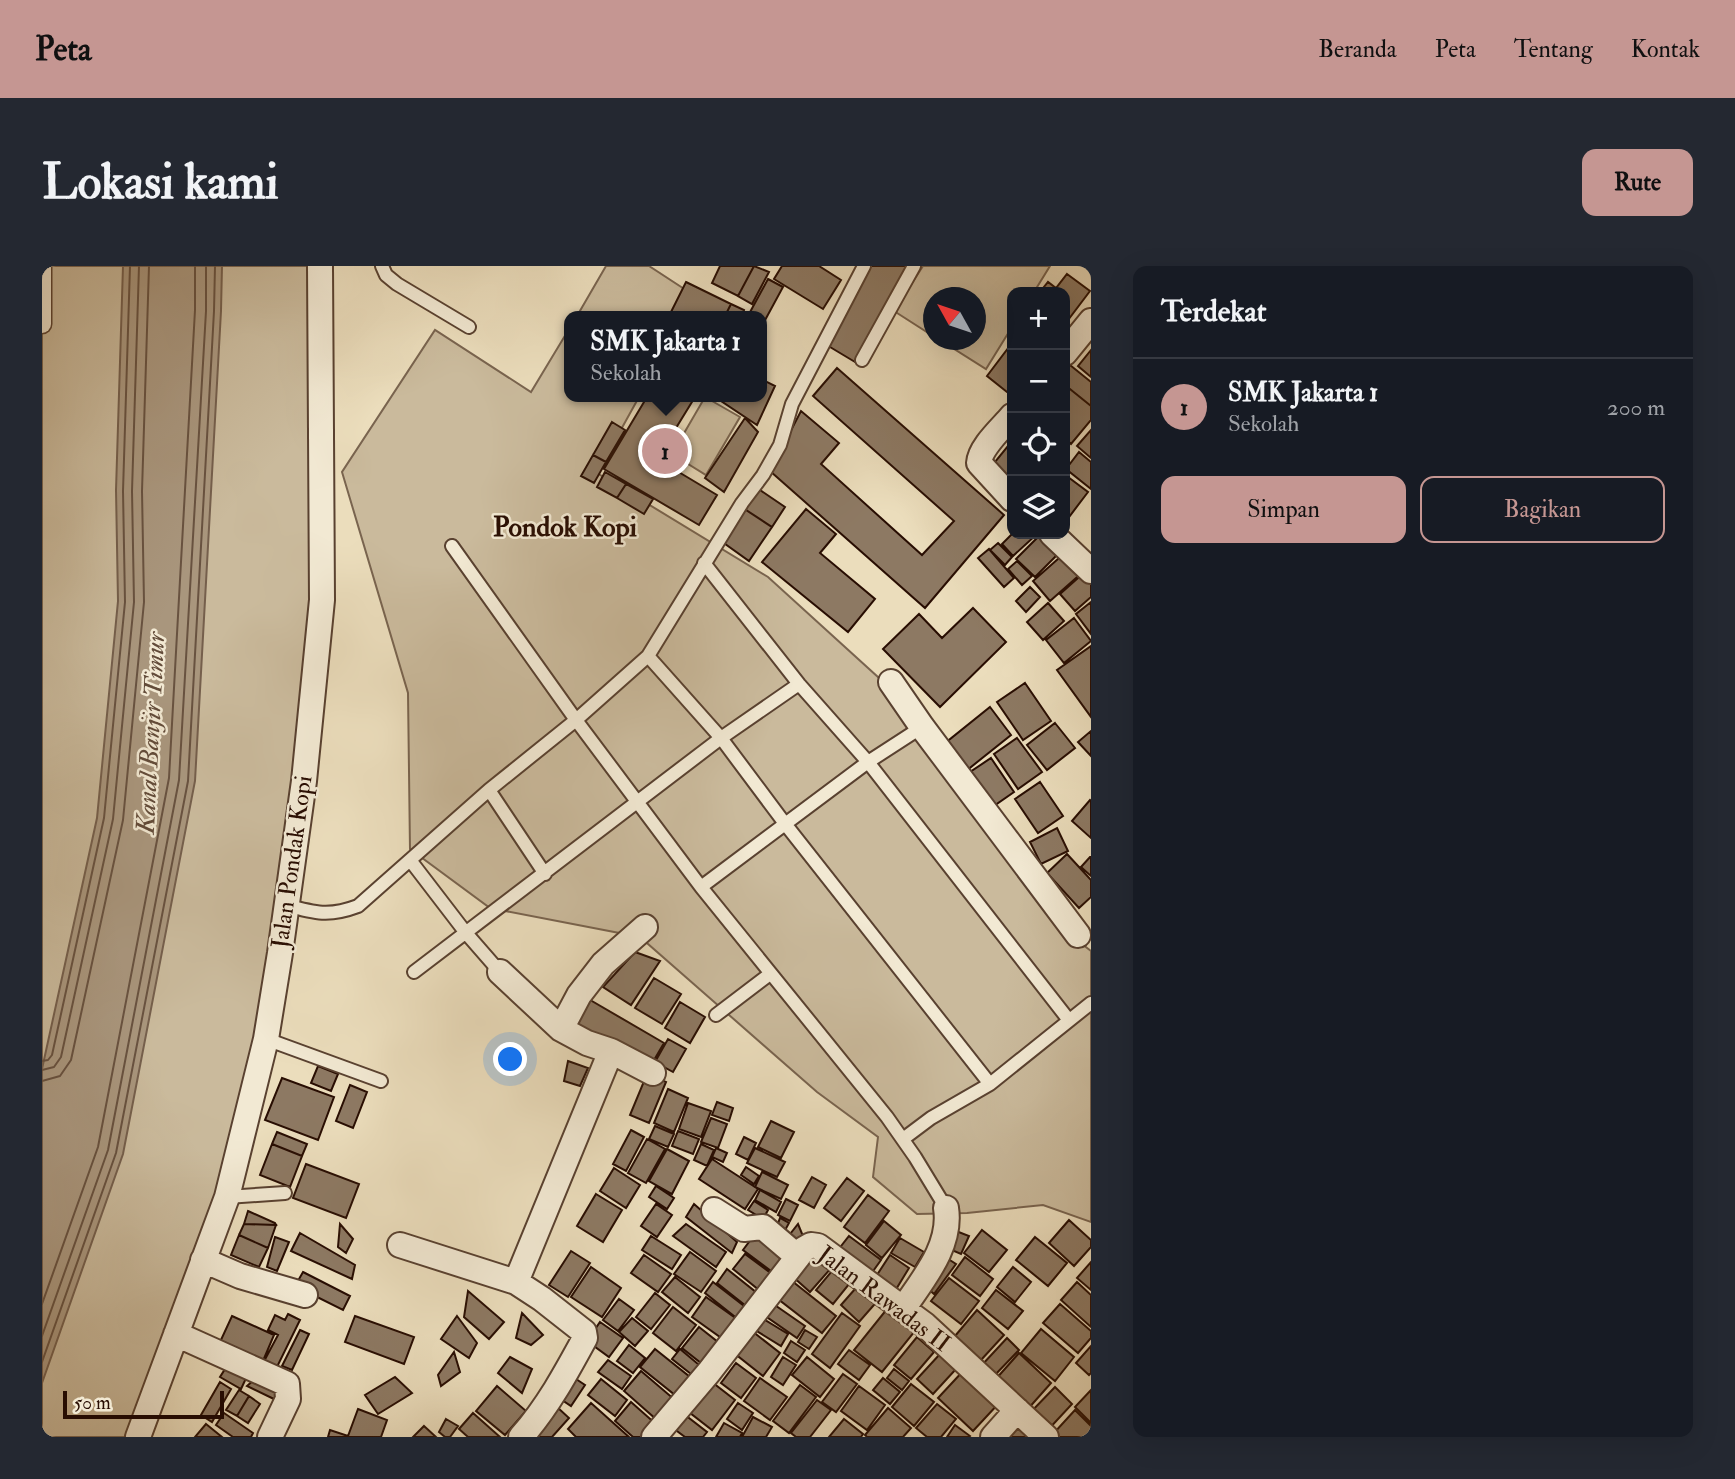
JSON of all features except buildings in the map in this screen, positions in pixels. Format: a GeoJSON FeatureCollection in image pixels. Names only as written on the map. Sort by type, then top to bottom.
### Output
{"type":"FeatureCollection","features":[{"type":"Feature","properties":{"kind":"street"},"geometry":{"type":"LineString","coordinates":[[42,266],[42,324]]}},
{"type":"Feature","properties":{"kind":"street","name":"Jalan Pondak Kopi"},"geometry":{"type":"LineString","coordinates":[[140,1436],[227,1197],[265,1039],[286,905],[304,781],[322,600],[320,266]]}},
{"type":"Feature","properties":{"kind":"street"},"geometry":{"type":"LineString","coordinates":[[1067,350],[1091,321]]}},
{"type":"Feature","properties":{"kind":"street"},"geometry":{"type":"LineString","coordinates":[[1007,422],[979,457],[979,463],[1007,494]]}},
{"type":"Feature","properties":{"kind":"street"},"geometry":{"type":"LineString","coordinates":[[1057,539],[1091,570]]}},
{"type":"Feature","properties":{"kind":"street"},"geometry":{"type":"LineString","coordinates":[[891,682],[922,727],[1087,934]]}},
{"type":"Feature","properties":{"kind":"street"},"geometry":{"type":"LineString","coordinates":[[561,1029],[579,995],[603,964],[645,927]]}},
{"type":"Feature","properties":{"kind":"street"},"geometry":{"type":"LineString","coordinates":[[500,972],[561,1029],[653,1073]]}},
{"type":"Feature","properties":{"kind":"street"},"geometry":{"type":"LineString","coordinates":[[516,1282],[611,1051]]}},
{"type":"Feature","properties":{"kind":"street"},"geometry":{"type":"LineString","coordinates":[[903,1309],[939,1254],[947,1219],[946,1208]]}},
{"type":"Feature","properties":{"kind":"street"},"geometry":{"type":"LineString","coordinates":[[714,1210],[744,1229],[763,1227],[798,1257]]}},
{"type":"Feature","properties":{"kind":"street"},"geometry":{"type":"LineString","coordinates":[[400,1245],[516,1282],[578,1327],[585,1336],[551,1398],[537,1420],[521,1437]]}},
{"type":"Feature","properties":{"kind":"street","name":"Jalan Rawadas II"},"geometry":{"type":"LineString","coordinates":[[654,1437],[709,1372],[798,1257],[811,1245],[818,1246],[925,1325],[1046,1437]]}},
{"type":"Feature","properties":{"kind":"street"},"geometry":{"type":"LineString","coordinates":[[203,1260],[240,1276],[305,1295]]}},
{"type":"Feature","properties":{"kind":"street"},"geometry":{"type":"LineString","coordinates":[[176,1334],[287,1384],[288,1399],[270,1437]]}},
{"type":"Feature","properties":{"kind":"street"},"geometry":{"type":"LineString","coordinates":[[993,1437],[1017,1410]]}},
{"type":"Feature","properties":{"kind":"lane"},"geometry":{"type":"LineString","coordinates":[[382,266],[386,275],[397,284],[469,327]]}},
{"type":"Feature","properties":{"kind":"lane"},"geometry":{"type":"LineString","coordinates":[[286,905],[319,914],[337,914],[358,906],[489,790],[576,720],[648,656],[742,503],[764,475],[780,445],[792,404],[864,266]]}},
{"type":"Feature","properties":{"kind":"lane"},"geometry":{"type":"LineString","coordinates":[[862,360],[914,266]]}},
{"type":"Feature","properties":{"kind":"lane"},"geometry":{"type":"LineString","coordinates":[[452,546],[576,720],[701,887],[903,1139],[946,1208]]}},
{"type":"Feature","properties":{"kind":"lane"},"geometry":{"type":"LineString","coordinates":[[705,563],[799,684],[868,762],[1068,1019]]}},
{"type":"Feature","properties":{"kind":"lane"},"geometry":{"type":"LineString","coordinates":[[648,656],[721,738],[990,1084]]}},
{"type":"Feature","properties":{"kind":"lane"},"geometry":{"type":"LineString","coordinates":[[414,972],[721,738],[799,684]]}},
{"type":"Feature","properties":{"kind":"lane"},"geometry":{"type":"LineString","coordinates":[[701,887],[868,762],[922,727]]}},
{"type":"Feature","properties":{"kind":"lane"},"geometry":{"type":"LineString","coordinates":[[489,790],[545,874]]}},
{"type":"Feature","properties":{"kind":"lane"},"geometry":{"type":"LineString","coordinates":[[410,860],[500,972]]}},
{"type":"Feature","properties":{"kind":"lane"},"geometry":{"type":"LineString","coordinates":[[716,1015],[770,974]]}},
{"type":"Feature","properties":{"kind":"lane"},"geometry":{"type":"LineString","coordinates":[[903,1139],[931,1118],[990,1084],[1091,1003]]}},
{"type":"Feature","properties":{"kind":"lane"},"geometry":{"type":"LineString","coordinates":[[265,1039],[381,1081]]}},
{"type":"Feature","properties":{"kind":"lane"},"geometry":{"type":"LineString","coordinates":[[227,1197],[285,1193]]}},
{"type":"Feature","properties":{"kind":"shaded area"},"geometry":{"type":"Polygon","coordinates":[[[42,266],[320,266],[321,538],[266,1039],[138,1437],[42,1437],[42,266]]]}},
{"type":"Feature","properties":{"kind":"shaded area"},"geometry":{"type":"Polygon","coordinates":[[[606,266],[649,266],[695,296],[687,311],[580,311],[606,266]]]}},
{"type":"Feature","properties":{"kind":"shaded area"},"geometry":{"type":"Polygon","coordinates":[[[923,266],[1050,266],[1037,287],[1007,287],[1007,335],[986,369],[956,350],[986,350],[986,287],[923,287],[923,330],[894,311],[923,266]]]}},
{"type":"Feature","properties":{"kind":"shaded area"},"geometry":{"type":"Polygon","coordinates":[[[435,330],[531,392],[564,337],[564,402],[636,402],[597,473],[768,577],[912,708],[1065,931],[1091,951],[1091,1222],[1043,1205],[967,1213],[917,1214],[873,1177],[878,1137],[817,1092],[640,937],[490,908],[410,849],[408,693],[342,472],[435,330]]]}},
{"type":"Feature","properties":{"kind":"shaded area"},"geometry":{"type":"Polygon","coordinates":[[[702,402],[714,402],[740,417],[706,475],[672,454],[702,402]]]}},
{"type":"Feature","properties":{"kind":"water","name":"Kanal Banjir Timur"},"geometry":{"type":"Polygon","coordinates":[[[123,266],[222,266],[195,781],[123,1154],[42,1383],[42,1069],[97,818],[118,601],[116,490],[123,266]]]}},
{"type":"Feature","properties":{"kind":"place","name":"SMK Jakarta 1"},"geometry":{"type":"Point","coordinates":[665,451]}},
{"type":"Feature","properties":{"kind":"district","name":"Pondok Kopi"},"geometry":{"type":"Point","coordinates":[565,527]}}]}
